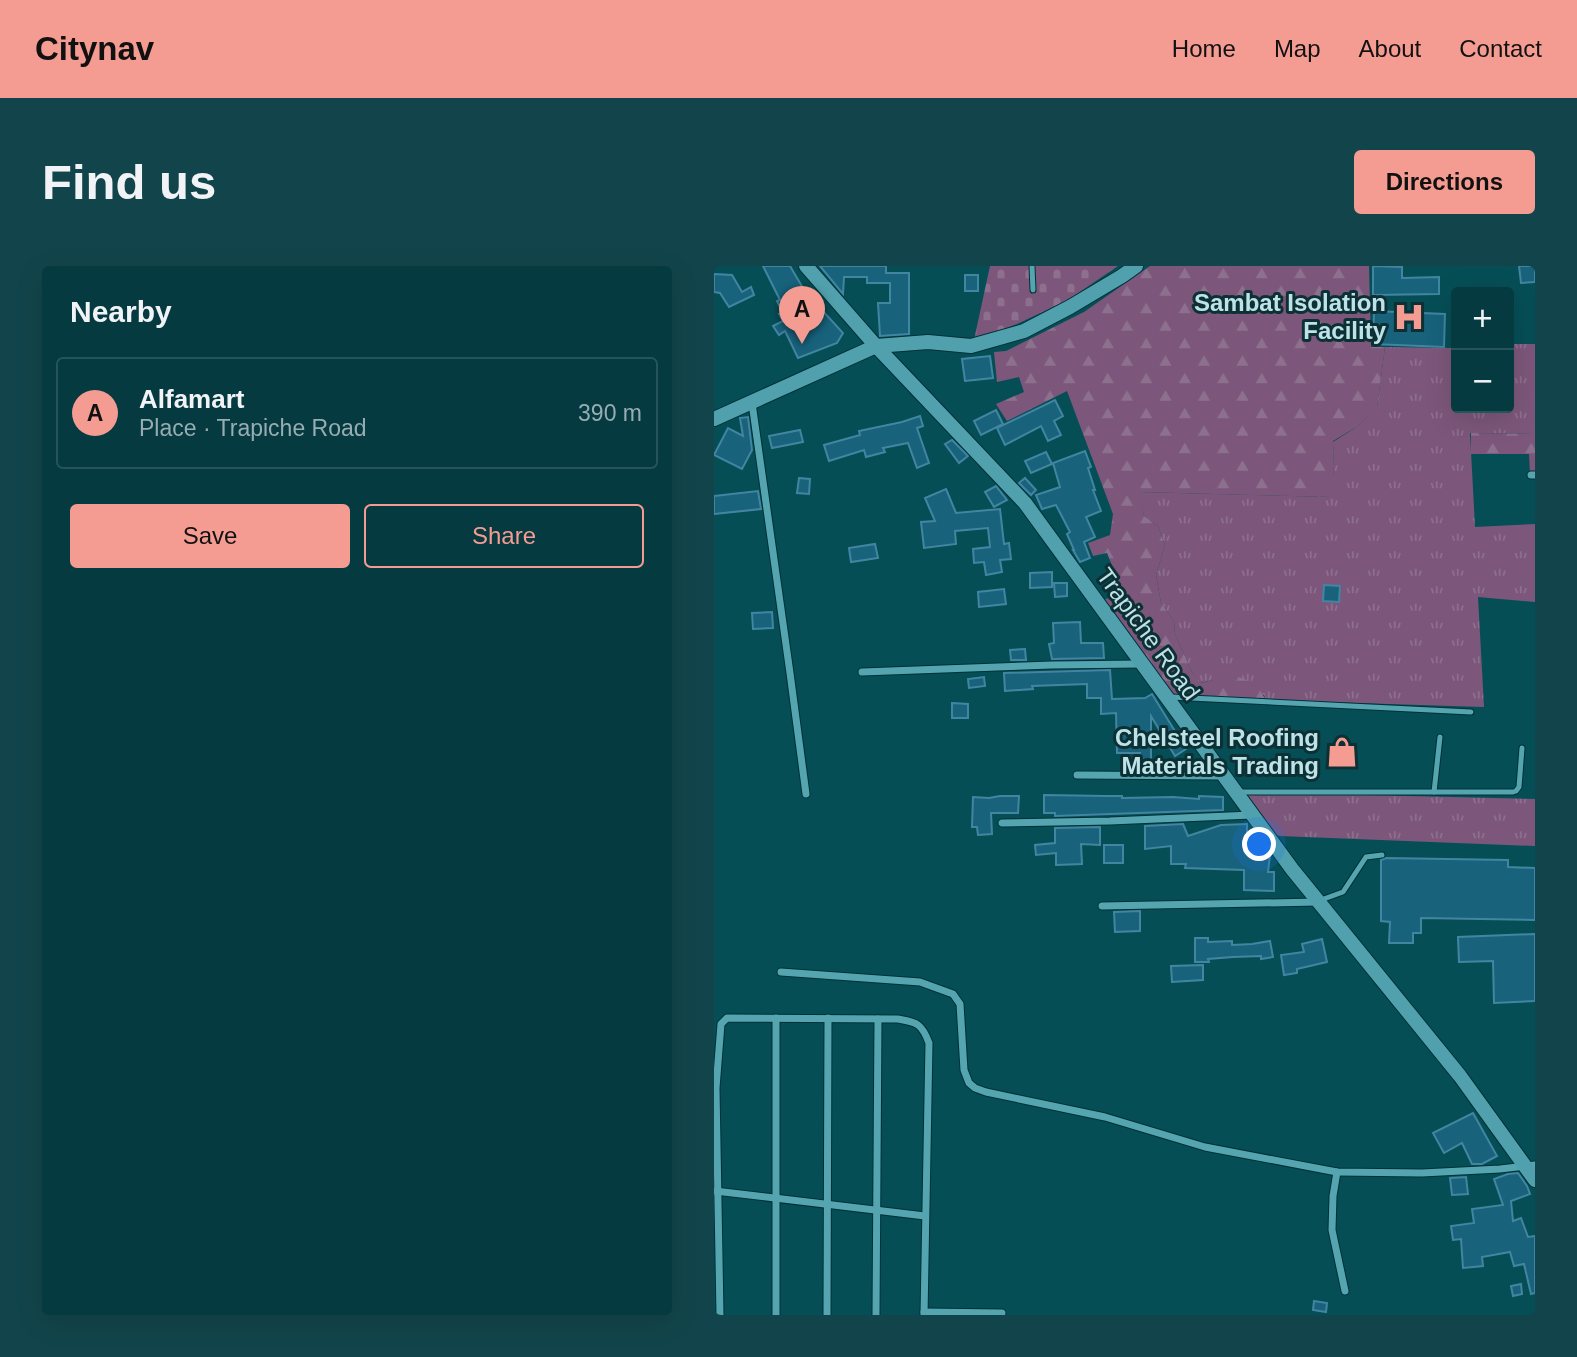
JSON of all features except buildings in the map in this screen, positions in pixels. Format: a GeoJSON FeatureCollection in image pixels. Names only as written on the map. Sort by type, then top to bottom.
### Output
{"type":"FeatureCollection","features":[{"type":"Feature","properties":{"kind":"street","name":"Trapiche Road"},"geometry":{"type":"LineString","coordinates":[[806,266],[876,346],[1025,503],[1292,869],[1460,1076],[1530,1166],[1535,1180]]}},
{"type":"Feature","properties":{"kind":"street"},"geometry":{"type":"LineString","coordinates":[[714,419],[876,346],[928,342],[971,346],[1024,331],[1070,307],[1136,266]]}},
{"type":"Feature","properties":{"kind":"street"},"geometry":{"type":"LineString","coordinates":[[751,402],[806,794]]}},
{"type":"Feature","properties":{"kind":"street"},"geometry":{"type":"LineString","coordinates":[[862,673],[1052,664],[1142,664]]}},
{"type":"Feature","properties":{"kind":"street"},"geometry":{"type":"LineString","coordinates":[[1077,775],[1224,776]]}},
{"type":"Feature","properties":{"kind":"street"},"geometry":{"type":"LineString","coordinates":[[1002,823],[1252,815]]}},
{"type":"Feature","properties":{"kind":"street"},"geometry":{"type":"LineString","coordinates":[[1102,906],[1318,901]]}},
{"type":"Feature","properties":{"kind":"street"},"geometry":{"type":"LineString","coordinates":[[781,972],[920,982],[953,994],[960,1004],[964,1070],[969,1083],[986,1093],[1105,1117],[1205,1147],[1336,1172],[1422,1173],[1530,1166]]}},
{"type":"Feature","properties":{"kind":"street"},"geometry":{"type":"LineString","coordinates":[[720,1315],[715,1088],[721,1024],[727,1018],[898,1019],[913,1021],[923,1028],[929,1043],[924,1314],[1002,1313]]}},
{"type":"Feature","properties":{"kind":"street"},"geometry":{"type":"LineString","coordinates":[[776,1018],[776,1315]]}},
{"type":"Feature","properties":{"kind":"street"},"geometry":{"type":"LineString","coordinates":[[827,1315],[828,1018]]}},
{"type":"Feature","properties":{"kind":"street"},"geometry":{"type":"LineString","coordinates":[[876,1315],[878,1019]]}},
{"type":"Feature","properties":{"kind":"street"},"geometry":{"type":"LineString","coordinates":[[1336,1172],[1332,1230],[1345,1291]]}},
{"type":"Feature","properties":{"kind":"street"},"geometry":{"type":"LineString","coordinates":[[716,1191],[925,1216]]}},
{"type":"Feature","properties":{"kind":"lane"},"geometry":{"type":"LineString","coordinates":[[1032,266],[1033,290]]}},
{"type":"Feature","properties":{"kind":"lane"},"geometry":{"type":"LineString","coordinates":[[1167,697],[1471,712]]}},
{"type":"Feature","properties":{"kind":"lane"},"geometry":{"type":"LineString","coordinates":[[1434,792],[1440,737]]}},
{"type":"Feature","properties":{"kind":"lane"},"geometry":{"type":"LineString","coordinates":[[1235,792],[1516,791],[1520,787],[1522,748]]}},
{"type":"Feature","properties":{"kind":"lane"},"geometry":{"type":"LineString","coordinates":[[1318,901],[1343,892],[1366,857],[1382,855]]}},
{"type":"Feature","properties":{"kind":"green space"},"geometry":{"type":"Polygon","coordinates":[[[990,266],[1118,266],[1068,300],[1017,324],[974,340],[990,266]]]}},
{"type":"Feature","properties":{"kind":"green space"},"geometry":{"type":"Polygon","coordinates":[[[1150,266],[1369,266],[1371,347],[1385,347],[1377,408],[1358,426],[1333,441],[1332,497],[1140,492],[1144,516],[1158,526],[1165,545],[1156,575],[1161,603],[1174,621],[1175,634],[1192,672],[1201,683],[1213,680],[1224,671],[1256,684],[1266,700],[1173,698],[1103,600],[1123,593],[1107,553],[1093,556],[1088,543],[1110,535],[1113,514],[1067,391],[1007,421],[996,404],[1024,392],[1019,377],[997,382],[994,352],[1006,351],[1084,312],[1150,266]]]}},
{"type":"Feature","properties":{"kind":"green space"},"geometry":{"type":"Polygon","coordinates":[[[1514,344],[1535,344],[1535,434],[1470,433],[1475,527],[1535,524],[1535,602],[1478,597],[1484,707],[1266,700],[1264,695],[1213,680],[1200,683],[1192,672],[1175,634],[1174,621],[1161,603],[1156,575],[1165,545],[1158,526],[1144,516],[1139,492],[1331,497],[1333,442],[1358,426],[1377,407],[1385,347],[1451,348],[1451,413],[1514,413],[1514,344]]]}},
{"type":"Feature","properties":{"kind":"green space"},"geometry":{"type":"Polygon","coordinates":[[[1471,433],[1535,434],[1535,474],[1530,474],[1529,454],[1471,454],[1471,433]]]}},
{"type":"Feature","properties":{"kind":"green space"},"geometry":{"type":"Polygon","coordinates":[[[1235,792],[1535,799],[1535,846],[1280,836],[1265,832],[1235,792]]]}},
{"type":"Feature","properties":{"kind":"place","name":"Sambat Isolation Facility"},"geometry":{"type":"Point","coordinates":[1409,317]}},
{"type":"Feature","properties":{"kind":"place","name":"Alfamart"},"geometry":{"type":"Point","coordinates":[802,344]}},
{"type":"Feature","properties":{"kind":"place","name":"Chelsteel Roofing Materials Trading"},"geometry":{"type":"Point","coordinates":[1342,752]}}]}
